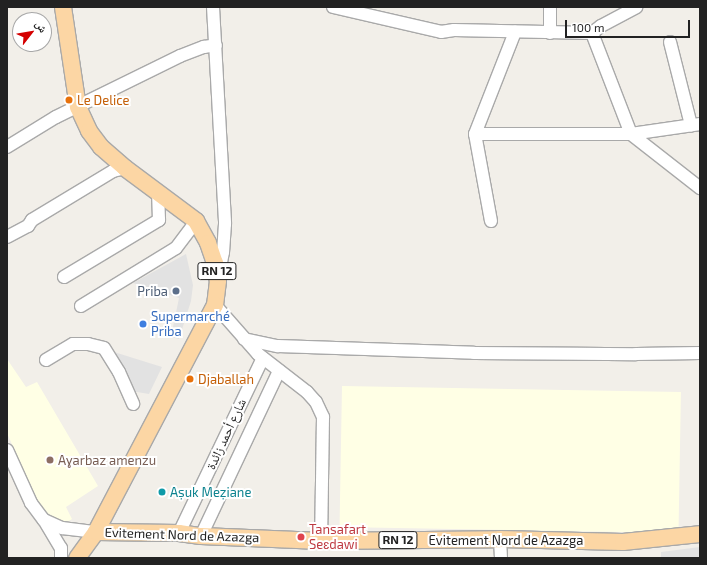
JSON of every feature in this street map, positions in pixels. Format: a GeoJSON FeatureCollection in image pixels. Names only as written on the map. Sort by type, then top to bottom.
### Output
{"type":"FeatureCollection","features":[{"type":"Feature","properties":{"kind":"main road","name":"RN 12"},"geometry":{"type":"LineString","coordinates":[[63,7],[78,107],[89,131],[101,147],[125,168],[196,221],[208,243],[215,263],[218,281],[215,305],[96,532],[77,558]]}},
{"type":"Feature","properties":{"kind":"main road","name":"Evitement Nord de Azazga"},"geometry":{"type":"LineString","coordinates":[[96,532],[179,533],[201,536],[321,541],[500,539],[623,542],[700,534]]}},
{"type":"Feature","properties":{"kind":"street"},"geometry":{"type":"LineString","coordinates":[[213,7],[225,224],[223,252],[218,281]]}},
{"type":"Feature","properties":{"kind":"street"},"geometry":{"type":"LineString","coordinates":[[333,7],[441,32],[454,30],[550,33],[592,33],[636,7]]}},
{"type":"Feature","properties":{"kind":"street"},"geometry":{"type":"LineString","coordinates":[[550,7],[550,33]]}},
{"type":"Feature","properties":{"kind":"street"},"geometry":{"type":"LineString","coordinates":[[491,221],[475,134],[515,32]]}},
{"type":"Feature","properties":{"kind":"street"},"geometry":{"type":"LineString","coordinates":[[592,33],[631,134],[700,188]]}},
{"type":"Feature","properties":{"kind":"street"},"geometry":{"type":"LineString","coordinates":[[475,134],[631,134],[695,124],[670,42]]}},
{"type":"Feature","properties":{"kind":"street"},"geometry":{"type":"LineString","coordinates":[[7,147],[56,117],[180,56],[204,47],[216,45]]}},
{"type":"Feature","properties":{"kind":"street"},"geometry":{"type":"LineString","coordinates":[[7,237],[28,226],[32,220],[113,171],[125,168]]}},
{"type":"Feature","properties":{"kind":"street"},"geometry":{"type":"LineString","coordinates":[[64,278],[159,220],[158,193]]}},
{"type":"Feature","properties":{"kind":"street"},"geometry":{"type":"LineString","coordinates":[[80,306],[176,248],[196,221]]}},
{"type":"Feature","properties":{"kind":"street"},"geometry":{"type":"LineString","coordinates":[[215,305],[244,339],[263,358],[307,392],[316,402],[323,417],[321,541]]}},
{"type":"Feature","properties":{"kind":"street"},"geometry":{"type":"LineString","coordinates":[[244,339],[272,345],[287,346],[474,353],[700,353]]}},
{"type":"Feature","properties":{"kind":"street"},"geometry":{"type":"LineString","coordinates":[[46,360],[73,344],[88,344],[104,348],[119,372],[133,404]]}},
{"type":"Feature","properties":{"kind":"street","name":"شارع أحمد زائدة"},"geometry":{"type":"LineString","coordinates":[[179,533],[263,358]]}},
{"type":"Feature","properties":{"kind":"street","name":"شارع أحمد زائدة"},"geometry":{"type":"LineString","coordinates":[[201,536],[215,503],[280,371]]}},
{"type":"Feature","properties":{"kind":"street"},"geometry":{"type":"LineString","coordinates":[[7,450],[31,503],[44,520],[61,548],[62,558]]}},
{"type":"Feature","properties":{"kind":"street"},"geometry":{"type":"LineString","coordinates":[[44,520],[62,528],[96,532]]}},
{"type":"Feature","properties":{"kind":"street"},"geometry":{"type":"LineString","coordinates":[[500,539],[501,558]]}},
{"type":"Feature","properties":{"kind":"shaded area","name":"Priba"},"geometry":{"type":"Polygon","coordinates":[[[186,254],[193,285],[191,301],[179,339],[171,337],[179,298],[133,283],[186,254]]]}},
{"type":"Feature","properties":{"kind":"shaded area"},"geometry":{"type":"Polygon","coordinates":[[[114,352],[162,367],[149,394],[131,391],[114,352]]]}},
{"type":"Feature","properties":{"kind":"shaded area","name":"Aɣarbaz amenzu"},"geometry":{"type":"Polygon","coordinates":[[[7,359],[26,387],[37,382],[98,486],[66,507],[72,519],[64,524],[40,508],[7,433],[7,359]]]}},
{"type":"Feature","properties":{"kind":"shaded area"},"geometry":{"type":"Polygon","coordinates":[[[342,386],[681,392],[678,533],[340,527],[342,386]]]}},
{"type":"Feature","properties":{"kind":"shaded area"},"geometry":{"type":"Polygon","coordinates":[[[700,547],[700,558],[661,558],[661,552],[700,547]]]}},
{"type":"Feature","properties":{"kind":"place","name":"Le Delice"},"geometry":{"type":"Point","coordinates":[69,100]}},
{"type":"Feature","properties":{"kind":"place","name":"Priba"},"geometry":{"type":"Point","coordinates":[176,291]}},
{"type":"Feature","properties":{"kind":"place","name":"Supermarché Priba"},"geometry":{"type":"Point","coordinates":[143,324]}},
{"type":"Feature","properties":{"kind":"place","name":"Djaballah"},"geometry":{"type":"Point","coordinates":[190,379]}},
{"type":"Feature","properties":{"kind":"place","name":"Aɣarbaz amenzu"},"geometry":{"type":"Point","coordinates":[50,460]}},
{"type":"Feature","properties":{"kind":"place","name":"Aṣuk Meẓiane"},"geometry":{"type":"Point","coordinates":[162,492]}},
{"type":"Feature","properties":{"kind":"place","name":"Tansafart Seɛdawi"},"geometry":{"type":"Point","coordinates":[301,537]}}]}
